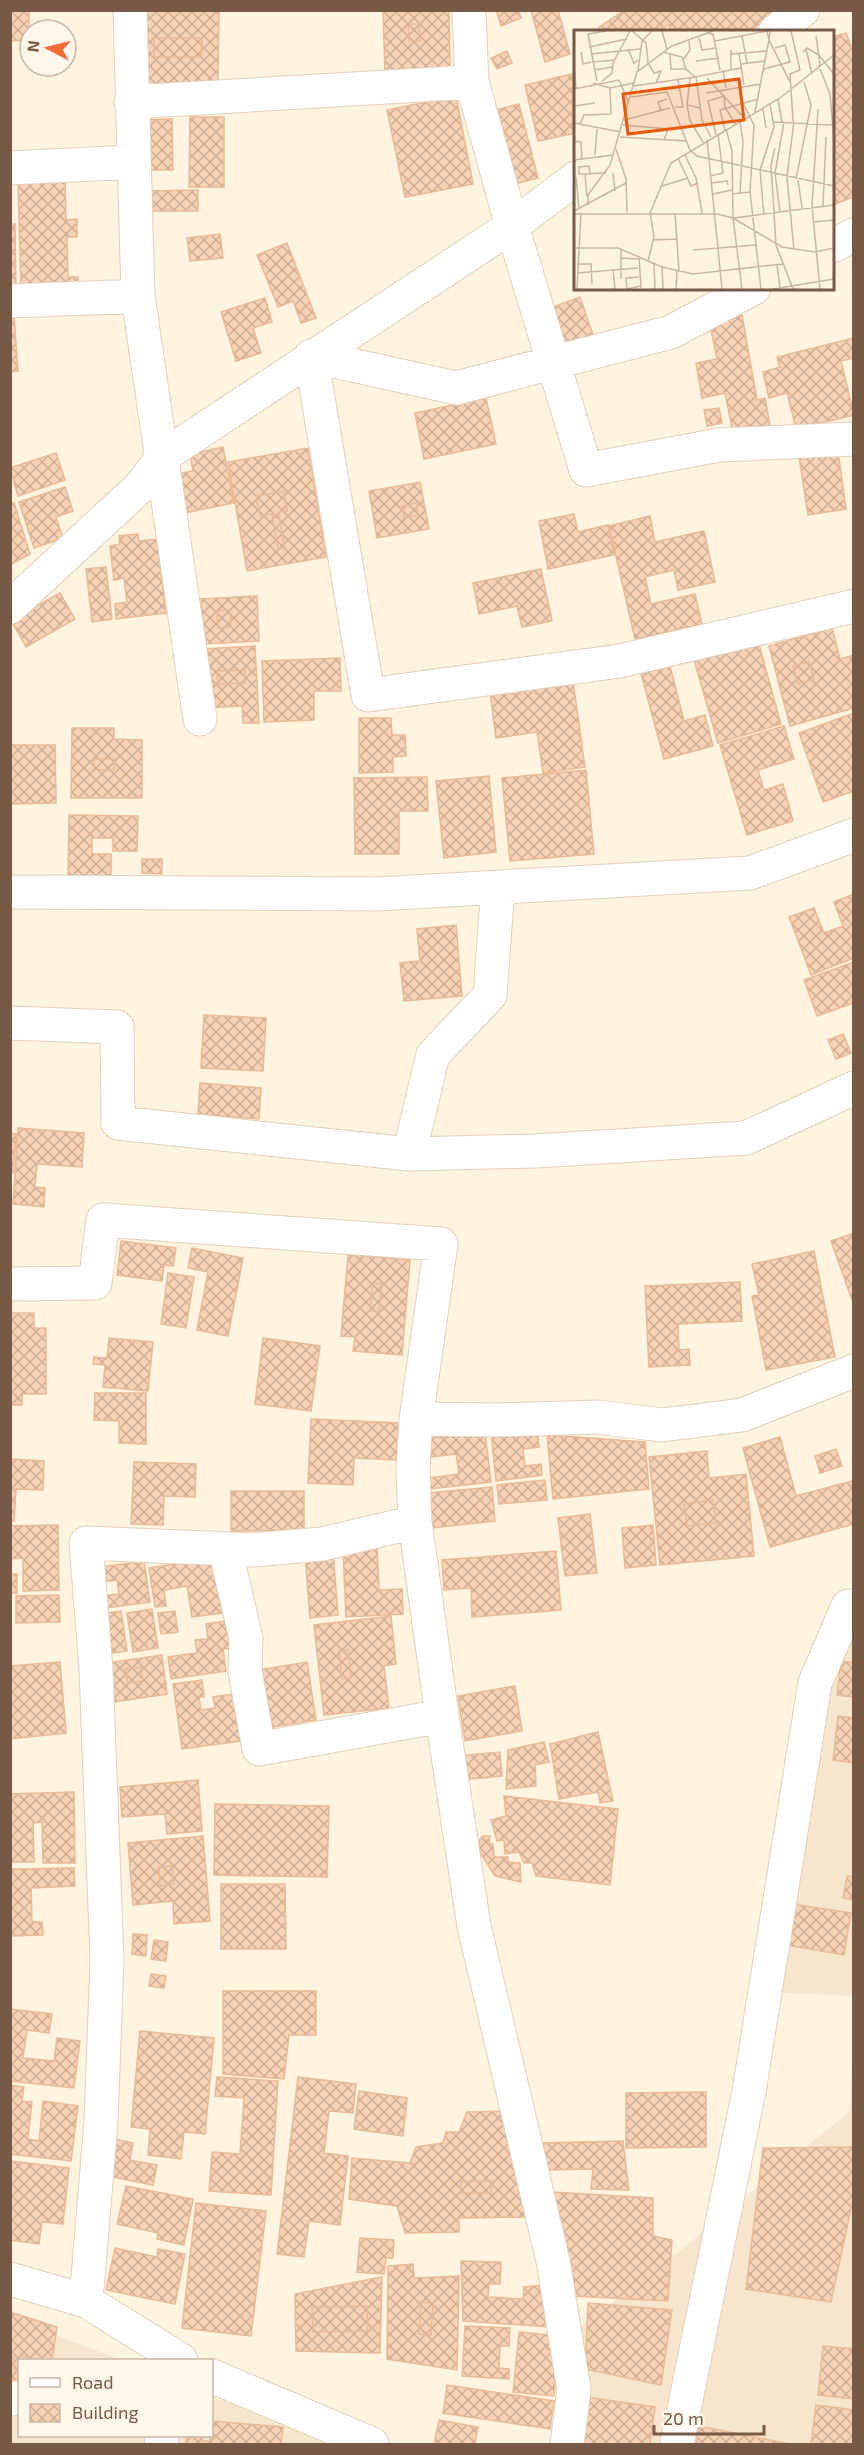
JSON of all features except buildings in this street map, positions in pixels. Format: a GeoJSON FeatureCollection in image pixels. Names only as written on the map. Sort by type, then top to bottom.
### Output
{"type":"FeatureCollection","features":[{"type":"Feature","properties":{"kind":"street"},"geometry":{"type":"LineString","coordinates":[[130,10],[138,296],[200,719]]}},
{"type":"Feature","properties":{"kind":"street"},"geometry":{"type":"LineString","coordinates":[[469,10],[472,82],[512,226],[586,470],[719,445],[854,439]]}},
{"type":"Feature","properties":{"kind":"street"},"geometry":{"type":"LineString","coordinates":[[777,30],[803,10]]}},
{"type":"Feature","properties":{"kind":"street"},"geometry":{"type":"LineString","coordinates":[[131,102],[472,82]]}},
{"type":"Feature","properties":{"kind":"street"},"geometry":{"type":"LineString","coordinates":[[10,168],[133,162]]}},
{"type":"Feature","properties":{"kind":"street"},"geometry":{"type":"LineString","coordinates":[[10,607],[141,486],[163,456],[311,356],[512,226],[574,180]]}},
{"type":"Feature","properties":{"kind":"street"},"geometry":{"type":"LineString","coordinates":[[834,245],[854,235]]}},
{"type":"Feature","properties":{"kind":"street"},"geometry":{"type":"LineString","coordinates":[[311,356],[456,388],[671,332],[750,290]]}},
{"type":"Feature","properties":{"kind":"street"},"geometry":{"type":"LineString","coordinates":[[10,301],[138,296]]}},
{"type":"Feature","properties":{"kind":"street"},"geometry":{"type":"LineString","coordinates":[[311,356],[368,695],[620,661],[854,606]]}},
{"type":"Feature","properties":{"kind":"street"},"geometry":{"type":"LineString","coordinates":[[10,892],[376,894],[750,873],[854,835]]}},
{"type":"Feature","properties":{"kind":"street"},"geometry":{"type":"LineString","coordinates":[[409,1154],[433,1054],[490,995],[498,887]]}},
{"type":"Feature","properties":{"kind":"street"},"geometry":{"type":"LineString","coordinates":[[10,1023],[117,1027],[118,1123],[409,1154],[536,1151],[747,1138],[854,1088]]}},
{"type":"Feature","properties":{"kind":"street"},"geometry":{"type":"LineString","coordinates":[[10,1284],[95,1283],[103,1220],[441,1244],[416,1419],[413,1469],[415,1522],[474,1926],[553,2261],[574,2390],[567,2445]]}},
{"type":"Feature","properties":{"kind":"street"},"geometry":{"type":"LineString","coordinates":[[416,1419],[496,1420],[597,1417],[662,1425],[742,1415],[854,1371]]}},
{"type":"Feature","properties":{"kind":"street"},"geometry":{"type":"LineString","coordinates":[[86,2301],[101,2122],[107,1960],[96,1669],[86,1543],[252,1550],[322,1544],[415,1522]]}},
{"type":"Feature","properties":{"kind":"street"},"geometry":{"type":"LineString","coordinates":[[225,1549],[246,1638],[245,1671],[259,1749],[442,1716]]}},
{"type":"Feature","properties":{"kind":"street"},"geometry":{"type":"LineString","coordinates":[[678,2445],[749,2091],[815,1683],[848,1606],[854,1606]]}},
{"type":"Feature","properties":{"kind":"street"},"geometry":{"type":"LineString","coordinates":[[10,2279],[86,2301],[178,2359]]}},
{"type":"Feature","properties":{"kind":"street"},"geometry":{"type":"LineString","coordinates":[[213,2376],[372,2445]]}},
{"type":"Feature","properties":{"kind":"shaded area"},"geometry":{"type":"Polygon","coordinates":[[[820,1630],[853,1635],[853,1996],[769,1992],[820,1630]]]}},
{"type":"Feature","properties":{"kind":"shaded area"},"geometry":{"type":"Polygon","coordinates":[[[853,2036],[853,2444],[556,2444],[580,2327],[664,2264],[850,2111],[853,2036]]]}},
{"type":"Feature","properties":{"kind":"shaded area"},"geometry":{"type":"Polygon","coordinates":[[[10,2318],[119,2359],[18,2359],[18,2437],[213,2437],[213,2396],[304,2425],[344,2444],[11,2444],[10,2318]]]}}]}
